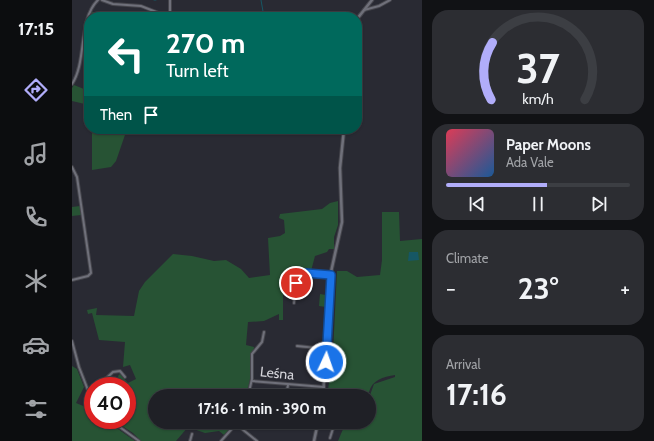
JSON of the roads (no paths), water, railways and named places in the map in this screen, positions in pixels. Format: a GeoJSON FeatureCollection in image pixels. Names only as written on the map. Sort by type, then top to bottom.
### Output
{"type":"FeatureCollection","features":[{"type":"Feature","properties":{"kind":"street"},"geometry":{"type":"LineString","coordinates":[[89,12],[98,0]]}},
{"type":"Feature","properties":{"kind":"street"},"geometry":{"type":"LineString","coordinates":[[102,0],[113,4],[141,6],[156,12]]}},
{"type":"Feature","properties":{"kind":"street"},"geometry":{"type":"LineString","coordinates":[[169,12],[170,0]]}},
{"type":"Feature","properties":{"kind":"street"},"geometry":{"type":"LineString","coordinates":[[362,13],[372,0]]}},
{"type":"Feature","properties":{"kind":"street"},"geometry":{"type":"LineString","coordinates":[[364,10],[379,6],[390,0]]}},
{"type":"Feature","properties":{"kind":"street"},"geometry":{"type":"LineString","coordinates":[[72,84],[77,72],[84,37]]}},
{"type":"Feature","properties":{"kind":"street"},"geometry":{"type":"LineString","coordinates":[[324,389],[331,273],[342,222],[340,168],[343,134]]}},
{"type":"Feature","properties":{"kind":"street"},"geometry":{"type":"LineString","coordinates":[[72,167],[77,177],[91,273],[88,276],[72,280]]}},
{"type":"Feature","properties":{"kind":"street"},"geometry":{"type":"LineString","coordinates":[[294,303],[296,283],[306,273],[331,273]]}},
{"type":"Feature","properties":{"kind":"street","name":"Leśna"},"geometry":{"type":"LineString","coordinates":[[250,389],[252,381],[252,354],[262,342],[264,332]]}},
{"type":"Feature","properties":{"kind":"street"},"geometry":{"type":"LineString","coordinates":[[72,341],[84,378]]}},
{"type":"Feature","properties":{"kind":"street"},"geometry":{"type":"LineString","coordinates":[[297,346],[327,349]]}},
{"type":"Feature","properties":{"kind":"street"},"geometry":{"type":"LineString","coordinates":[[108,377],[113,372],[120,371],[126,377]]}},
{"type":"Feature","properties":{"kind":"street","name":"Leśna"},"geometry":{"type":"LineString","coordinates":[[252,381],[324,389]]}},
{"type":"Feature","properties":{"kind":"street"},"geometry":{"type":"LineString","coordinates":[[287,389],[288,385]]}},
{"type":"Feature","properties":{"kind":"street"},"geometry":{"type":"LineString","coordinates":[[122,429],[139,441]]}},
{"type":"Feature","properties":{"kind":"street"},"geometry":{"type":"LineString","coordinates":[[221,441],[233,429]]}},
{"type":"Feature","properties":{"kind":"street"},"geometry":{"type":"LineString","coordinates":[[242,429],[257,441]]}},
{"type":"Feature","properties":{"kind":"street"},"geometry":{"type":"LineString","coordinates":[[314,441],[317,429]]}},
{"type":"Feature","properties":{"kind":"street"},"geometry":{"type":"LineString","coordinates":[[330,438],[333,429]]}},
{"type":"Feature","properties":{"kind":"street"},"geometry":{"type":"LineString","coordinates":[[190,441],[192,434]]}},
{"type":"Feature","properties":{"kind":"water"},"geometry":{"type":"Polygon","coordinates":[[[409,252],[418,252],[419,260],[408,261],[409,252]]]}},
{"type":"Feature","properties":{"kind":"waterway"},"geometry":{"type":"LineString","coordinates":[[261,0],[263,12]]}}]}
